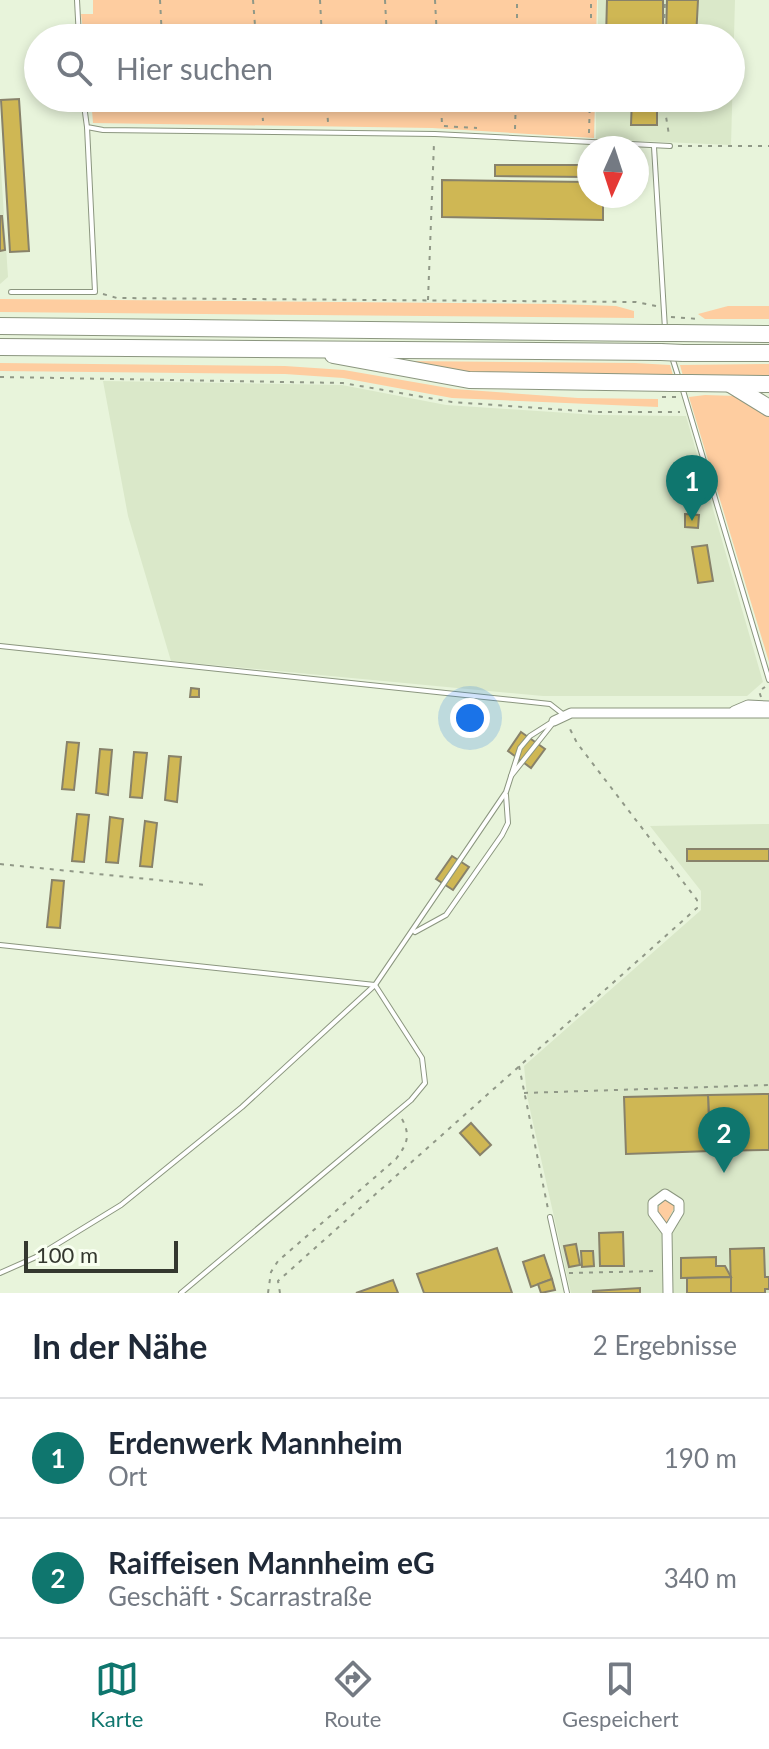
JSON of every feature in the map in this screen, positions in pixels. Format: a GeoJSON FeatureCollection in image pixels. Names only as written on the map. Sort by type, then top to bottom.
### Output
{"type":"FeatureCollection","features":[{"type":"Feature","properties":{"kind":"highway"},"geometry":{"type":"LineString","coordinates":[[0,326],[769,334]]}},
{"type":"Feature","properties":{"kind":"highway"},"geometry":{"type":"LineString","coordinates":[[0,347],[769,353]]}},
{"type":"Feature","properties":{"kind":"highway"},"geometry":{"type":"LineString","coordinates":[[312,349],[353,361],[469,380],[666,390],[728,383],[764,386]]}},
{"type":"Feature","properties":{"kind":"highway"},"geometry":{"type":"LineString","coordinates":[[728,383],[769,408]]}},
{"type":"Feature","properties":{"kind":"street"},"geometry":{"type":"LineString","coordinates":[[734,711],[748,705],[769,706]]}},
{"type":"Feature","properties":{"kind":"street"},"geometry":{"type":"LineString","coordinates":[[559,718],[734,711],[769,713]]}},
{"type":"Feature","properties":{"kind":"street"},"geometry":{"type":"LineString","coordinates":[[667,1232],[668,1293]]}},
{"type":"Feature","properties":{"kind":"lane"},"geometry":{"type":"LineString","coordinates":[[77,0],[78,24]]}},
{"type":"Feature","properties":{"kind":"lane"},"geometry":{"type":"LineString","coordinates":[[11,292],[95,292],[85,112]]}},
{"type":"Feature","properties":{"kind":"lane"},"geometry":{"type":"LineString","coordinates":[[87,127],[435,134],[670,146]]}},
{"type":"Feature","properties":{"kind":"lane"},"geometry":{"type":"LineString","coordinates":[[654,147],[662,316],[687,390],[689,412],[769,680]]}},
{"type":"Feature","properties":{"kind":"lane"},"geometry":{"type":"LineString","coordinates":[[0,646],[550,704],[559,718]]}},
{"type":"Feature","properties":{"kind":"lane"},"geometry":{"type":"LineString","coordinates":[[509,778],[559,718]]}},
{"type":"Feature","properties":{"kind":"lane"},"geometry":{"type":"LineString","coordinates":[[413,933],[446,915],[502,835],[508,823],[506,792],[509,778],[525,742],[543,725],[559,718]]}},
{"type":"Feature","properties":{"kind":"lane"},"geometry":{"type":"LineString","coordinates":[[0,1273],[36,1257],[121,1205],[242,1107],[375,985],[506,792]]}},
{"type":"Feature","properties":{"kind":"lane"},"geometry":{"type":"LineString","coordinates":[[0,945],[375,985]]}},
{"type":"Feature","properties":{"kind":"lane"},"geometry":{"type":"LineString","coordinates":[[181,1293],[397,1111],[425,1083],[422,1058],[375,985]]}},
{"type":"Feature","properties":{"kind":"lane"},"geometry":{"type":"LineString","coordinates":[[550,1217],[567,1293]]}},
{"type":"Feature","properties":{"kind":"path"},"geometry":{"type":"LineString","coordinates":[[160,0],[161,24]]}},
{"type":"Feature","properties":{"kind":"path"},"geometry":{"type":"LineString","coordinates":[[253,0],[255,24]]}},
{"type":"Feature","properties":{"kind":"path"},"geometry":{"type":"LineString","coordinates":[[320,0],[321,24]]}},
{"type":"Feature","properties":{"kind":"path"},"geometry":{"type":"LineString","coordinates":[[385,0],[386,24]]}},
{"type":"Feature","properties":{"kind":"path"},"geometry":{"type":"LineString","coordinates":[[435,0],[436,24]]}},
{"type":"Feature","properties":{"kind":"path"},"geometry":{"type":"LineString","coordinates":[[517,0],[517,24]]}},
{"type":"Feature","properties":{"kind":"path"},"geometry":{"type":"LineString","coordinates":[[591,0],[591,24]]}},
{"type":"Feature","properties":{"kind":"path"},"geometry":{"type":"LineString","coordinates":[[664,24],[665,0]]}},
{"type":"Feature","properties":{"kind":"path"},"geometry":{"type":"LineString","coordinates":[[167,112],[167,117]]}},
{"type":"Feature","properties":{"kind":"path"},"geometry":{"type":"LineString","coordinates":[[262,112],[263,121]]}},
{"type":"Feature","properties":{"kind":"path"},"geometry":{"type":"LineString","coordinates":[[327,112],[328,122]]}},
{"type":"Feature","properties":{"kind":"path"},"geometry":{"type":"LineString","coordinates":[[442,112],[442,126]]}},
{"type":"Feature","properties":{"kind":"path"},"geometry":{"type":"LineString","coordinates":[[515,130],[516,112]]}},
{"type":"Feature","properties":{"kind":"path"},"geometry":{"type":"LineString","coordinates":[[589,134],[590,112]]}},
{"type":"Feature","properties":{"kind":"path"},"geometry":{"type":"LineString","coordinates":[[665,112],[669,135]]}},
{"type":"Feature","properties":{"kind":"path"},"geometry":{"type":"LineString","coordinates":[[428,300],[435,134]]}},
{"type":"Feature","properties":{"kind":"path"},"geometry":{"type":"LineString","coordinates":[[670,146],[769,146]]}},
{"type":"Feature","properties":{"kind":"path"},"geometry":{"type":"LineString","coordinates":[[95,292],[117,298],[636,302],[661,307]]}},
{"type":"Feature","properties":{"kind":"path"},"geometry":{"type":"LineString","coordinates":[[662,316],[700,319]]}},
{"type":"Feature","properties":{"kind":"path"},"geometry":{"type":"LineString","coordinates":[[0,377],[343,383],[452,402],[595,412],[689,412]]}},
{"type":"Feature","properties":{"kind":"path"},"geometry":{"type":"LineString","coordinates":[[666,390],[687,390]]}},
{"type":"Feature","properties":{"kind":"path"},"geometry":{"type":"LineString","coordinates":[[280,1293],[278,1281],[697,908],[697,900],[559,718]]}},
{"type":"Feature","properties":{"kind":"path"},"geometry":{"type":"LineString","coordinates":[[0,864],[206,885]]}},
{"type":"Feature","properties":{"kind":"path"},"geometry":{"type":"LineString","coordinates":[[519,1065],[550,1217]]}},
{"type":"Feature","properties":{"kind":"path"},"geometry":{"type":"LineString","coordinates":[[524,1093],[769,1085]]}},
{"type":"Feature","properties":{"kind":"path"},"geometry":{"type":"LineString","coordinates":[[268,1293],[271,1272],[278,1261],[396,1159],[407,1144],[408,1131],[397,1111]]}},
{"type":"Feature","properties":{"kind":"path"},"geometry":{"type":"LineString","coordinates":[[562,1273],[668,1271]]}},
{"type":"Feature","properties":{"kind":"shaded area"},"geometry":{"type":"Polygon","coordinates":[[[93,0],[597,0],[596,24],[82,24],[81,14],[93,14],[93,0]]]}},
{"type":"Feature","properties":{"kind":"shaded area"},"geometry":{"type":"Polygon","coordinates":[[[598,0],[735,0],[734,24],[598,24],[598,0]]]}},
{"type":"Feature","properties":{"kind":"shaded area"},"geometry":{"type":"Polygon","coordinates":[[[92,112],[595,112],[594,136],[432,128],[93,123],[92,112]]]}},
{"type":"Feature","properties":{"kind":"shaded area"},"geometry":{"type":"Polygon","coordinates":[[[596,112],[732,112],[731,145],[649,141],[649,136],[596,136],[596,112]]]}},
{"type":"Feature","properties":{"kind":"shaded area"},"geometry":{"type":"Polygon","coordinates":[[[0,155],[8,277],[0,284],[0,155]]]}},
{"type":"Feature","properties":{"kind":"shaded area"},"geometry":{"type":"Polygon","coordinates":[[[0,299],[558,304],[616,306],[634,311],[634,318],[0,312],[0,299]]]}},
{"type":"Feature","properties":{"kind":"shaded area"},"geometry":{"type":"Polygon","coordinates":[[[728,306],[769,306],[769,319],[705,319],[698,314],[728,306]]]}},
{"type":"Feature","properties":{"kind":"shaded area"},"geometry":{"type":"Polygon","coordinates":[[[406,361],[635,363],[670,365],[673,375],[455,374],[406,361]]]}},
{"type":"Feature","properties":{"kind":"shaded area"},"geometry":{"type":"Polygon","coordinates":[[[0,363],[285,366],[344,370],[454,389],[578,398],[658,399],[658,407],[452,398],[343,378],[285,374],[0,371],[0,363]]]}},
{"type":"Feature","properties":{"kind":"shaded area"},"geometry":{"type":"Polygon","coordinates":[[[769,364],[769,380],[683,376],[680,365],[769,364]]]}},
{"type":"Feature","properties":{"kind":"shaded area"},"geometry":{"type":"Polygon","coordinates":[[[103,381],[342,385],[446,405],[597,415],[686,416],[763,682],[747,696],[543,696],[171,661],[128,516],[103,381]]]}},
{"type":"Feature","properties":{"kind":"shaded area"},"geometry":{"type":"Polygon","coordinates":[[[737,396],[769,412],[769,662],[689,397],[737,396]]]}},
{"type":"Feature","properties":{"kind":"shaded area"},"geometry":{"type":"Polygon","coordinates":[[[769,824],[769,1293],[571,1293],[527,1096],[524,1066],[701,910],[701,891],[650,826],[769,824]]]}},
{"type":"Feature","properties":{"kind":"shaded area"},"geometry":{"type":"Polygon","coordinates":[[[665,1199],[675,1206],[666,1224],[657,1209],[665,1199]]]}},
{"type":"Feature","properties":{"kind":"building"},"geometry":{"type":"Polygon","coordinates":[[[607,0],[663,0],[663,24],[606,24],[607,0]]]}},
{"type":"Feature","properties":{"kind":"building"},"geometry":{"type":"Polygon","coordinates":[[[667,0],[698,0],[697,24],[666,24],[667,0]]]}},
{"type":"Feature","properties":{"kind":"building"},"geometry":{"type":"Polygon","coordinates":[[[19,99],[29,251],[10,252],[1,100],[19,99]]]}},
{"type":"Feature","properties":{"kind":"building"},"geometry":{"type":"Polygon","coordinates":[[[631,112],[657,112],[657,125],[631,125],[631,112]]]}},
{"type":"Feature","properties":{"kind":"building"},"geometry":{"type":"Polygon","coordinates":[[[495,165],[577,165],[577,177],[495,176],[495,165]]]}},
{"type":"Feature","properties":{"kind":"building"},"geometry":{"type":"Polygon","coordinates":[[[442,180],[577,182],[577,208],[603,208],[603,220],[442,217],[442,180]]]}},
{"type":"Feature","properties":{"kind":"building"},"geometry":{"type":"Polygon","coordinates":[[[0,216],[5,250],[0,251],[0,216]]]}},
{"type":"Feature","properties":{"kind":"building"},"geometry":{"type":"Polygon","coordinates":[[[685,514],[699,515],[698,528],[685,527],[685,514]]]}},
{"type":"Feature","properties":{"kind":"building"},"geometry":{"type":"Polygon","coordinates":[[[707,545],[713,581],[698,583],[692,547],[707,545]]]}},
{"type":"Feature","properties":{"kind":"building"},"geometry":{"type":"Polygon","coordinates":[[[191,688],[199,689],[199,697],[190,697],[191,688]]]}},
{"type":"Feature","properties":{"kind":"building"},"geometry":{"type":"Polygon","coordinates":[[[521,732],[545,749],[531,768],[508,751],[521,732]]]}},
{"type":"Feature","properties":{"kind":"building"},"geometry":{"type":"Polygon","coordinates":[[[67,742],[79,743],[74,790],[62,789],[67,742]]]}},
{"type":"Feature","properties":{"kind":"building"},"geometry":{"type":"Polygon","coordinates":[[[100,749],[112,750],[108,795],[96,793],[100,749]]]}},
{"type":"Feature","properties":{"kind":"building"},"geometry":{"type":"Polygon","coordinates":[[[134,752],[147,753],[142,798],[130,797],[134,752]]]}},
{"type":"Feature","properties":{"kind":"building"},"geometry":{"type":"Polygon","coordinates":[[[169,756],[181,757],[177,802],[165,800],[169,756]]]}},
{"type":"Feature","properties":{"kind":"building"},"geometry":{"type":"Polygon","coordinates":[[[77,814],[89,815],[84,862],[72,861],[77,814]]]}},
{"type":"Feature","properties":{"kind":"building"},"geometry":{"type":"Polygon","coordinates":[[[110,817],[123,819],[118,863],[106,862],[110,817]]]}},
{"type":"Feature","properties":{"kind":"building"},"geometry":{"type":"Polygon","coordinates":[[[145,821],[157,823],[152,867],[140,866],[145,821]]]}},
{"type":"Feature","properties":{"kind":"building"},"geometry":{"type":"Polygon","coordinates":[[[687,849],[769,849],[769,861],[687,861],[687,849]]]}},
{"type":"Feature","properties":{"kind":"building"},"geometry":{"type":"Polygon","coordinates":[[[452,856],[469,867],[453,890],[436,879],[452,856]]]}},
{"type":"Feature","properties":{"kind":"building"},"geometry":{"type":"Polygon","coordinates":[[[52,880],[64,881],[60,928],[47,927],[52,880]]]}},
{"type":"Feature","properties":{"kind":"building"},"geometry":{"type":"Polygon","coordinates":[[[769,1094],[769,1150],[710,1151],[708,1095],[769,1094]]]}},
{"type":"Feature","properties":{"kind":"building"},"geometry":{"type":"Polygon","coordinates":[[[708,1095],[710,1151],[626,1154],[624,1097],[708,1095]]]}},
{"type":"Feature","properties":{"kind":"building"},"geometry":{"type":"Polygon","coordinates":[[[471,1123],[491,1145],[480,1155],[460,1133],[471,1123]]]}},
{"type":"Feature","properties":{"kind":"building"},"geometry":{"type":"Polygon","coordinates":[[[623,1232],[624,1266],[600,1266],[599,1233],[623,1232]]]}},
{"type":"Feature","properties":{"kind":"building"},"geometry":{"type":"Polygon","coordinates":[[[576,1244],[580,1265],[569,1267],[564,1246],[576,1244]]]}},
{"type":"Feature","properties":{"kind":"building"},"geometry":{"type":"Polygon","coordinates":[[[497,1248],[512,1293],[424,1293],[417,1274],[497,1248]]]}},
{"type":"Feature","properties":{"kind":"building"},"geometry":{"type":"Polygon","coordinates":[[[764,1248],[765,1277],[769,1277],[769,1289],[765,1289],[765,1293],[731,1293],[730,1249],[764,1248]]]}},
{"type":"Feature","properties":{"kind":"building"},"geometry":{"type":"Polygon","coordinates":[[[581,1251],[593,1251],[594,1266],[582,1267],[581,1251]]]}},
{"type":"Feature","properties":{"kind":"building"},"geometry":{"type":"Polygon","coordinates":[[[544,1255],[552,1279],[531,1287],[523,1262],[544,1255]]]}},
{"type":"Feature","properties":{"kind":"building"},"geometry":{"type":"Polygon","coordinates":[[[716,1257],[716,1266],[725,1266],[731,1277],[681,1278],[681,1258],[716,1257]]]}},
{"type":"Feature","properties":{"kind":"building"},"geometry":{"type":"Polygon","coordinates":[[[731,1277],[731,1293],[687,1293],[687,1278],[731,1277]]]}},
{"type":"Feature","properties":{"kind":"building"},"geometry":{"type":"Polygon","coordinates":[[[552,1279],[555,1290],[541,1293],[538,1284],[552,1279]]]}},
{"type":"Feature","properties":{"kind":"building"},"geometry":{"type":"Polygon","coordinates":[[[393,1280],[398,1293],[356,1293],[393,1280]]]}},
{"type":"Feature","properties":{"kind":"building"},"geometry":{"type":"Polygon","coordinates":[[[640,1288],[640,1293],[593,1293],[593,1291],[640,1288]]]}},
{"type":"Feature","properties":{"kind":"place","name":"Erdenwerk Mannheim"},"geometry":{"type":"Point","coordinates":[692,521]}},
{"type":"Feature","properties":{"kind":"place","name":"Raiffeisen Mannheim eG"},"geometry":{"type":"Point","coordinates":[724,1173]}}]}
